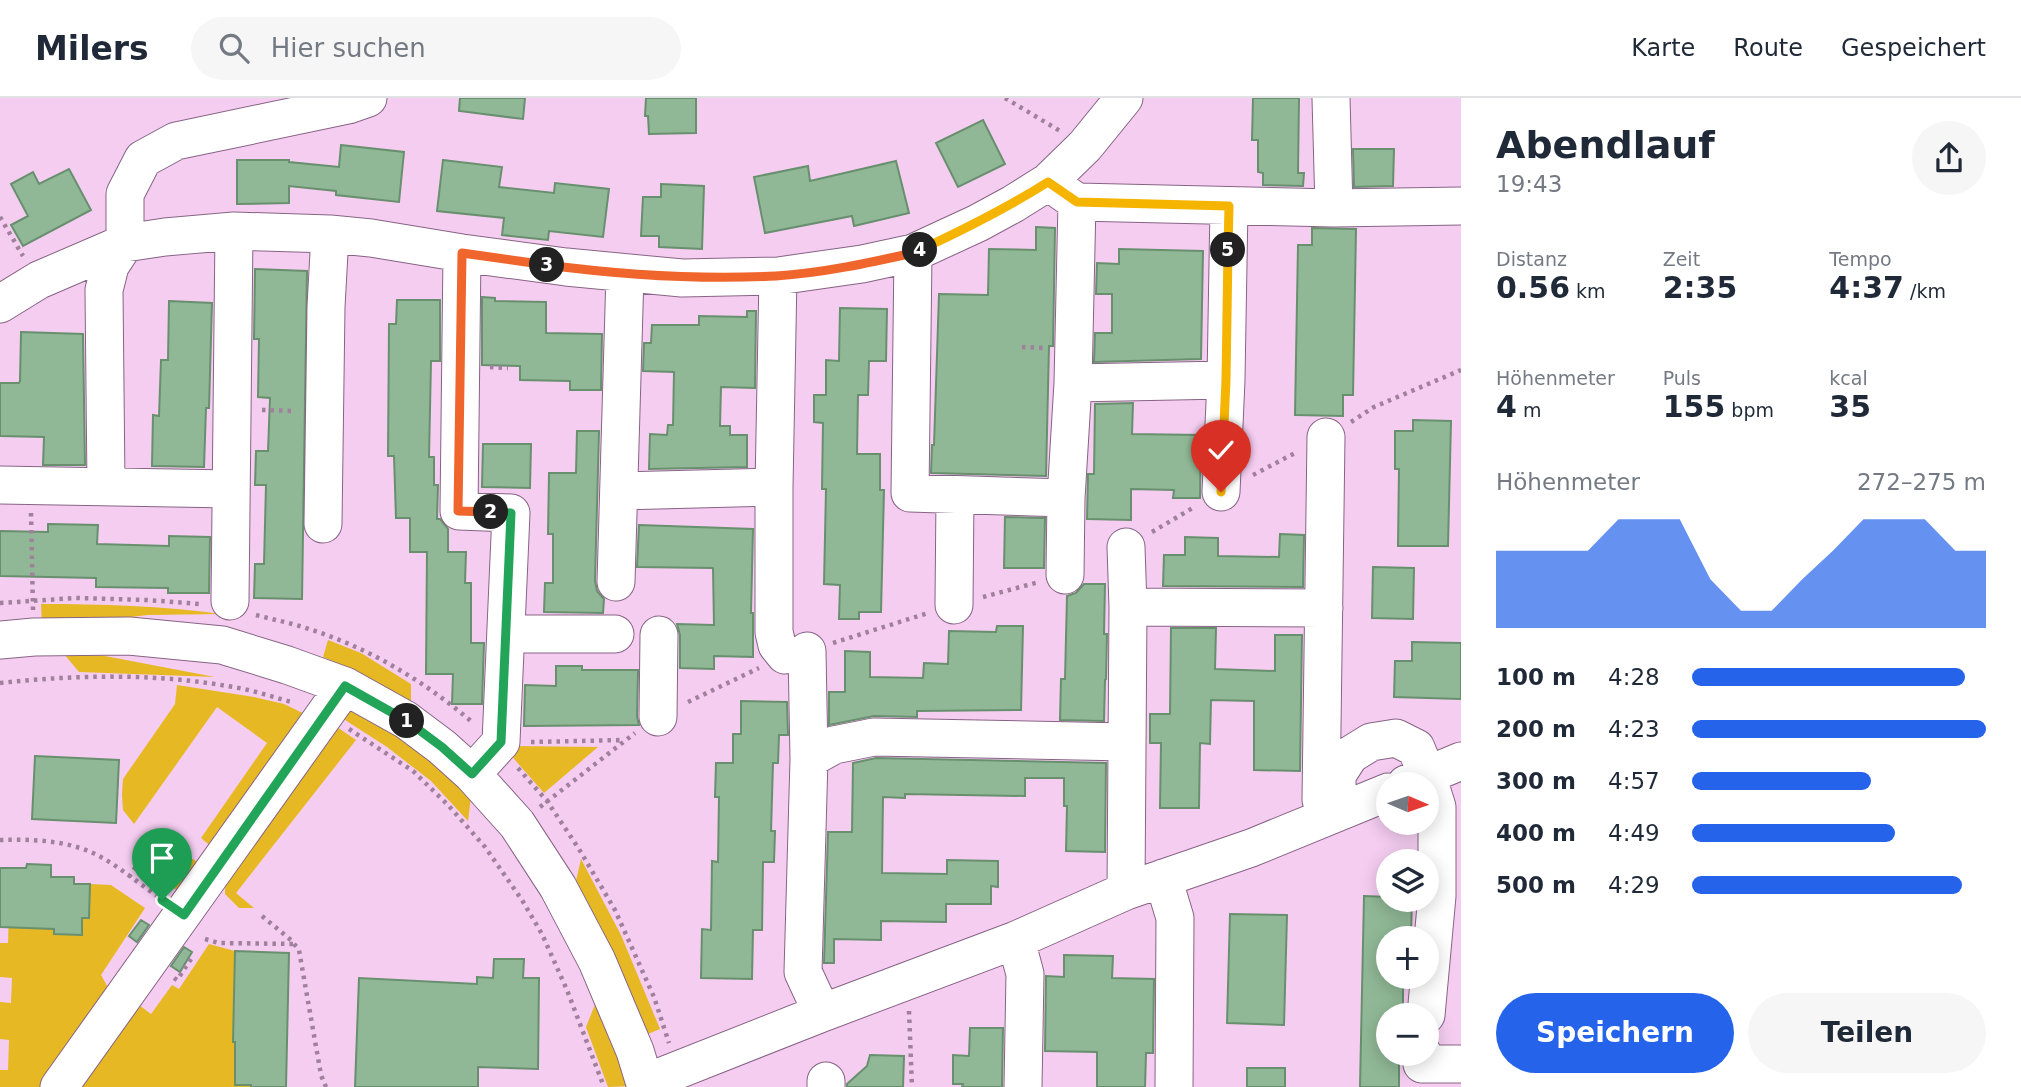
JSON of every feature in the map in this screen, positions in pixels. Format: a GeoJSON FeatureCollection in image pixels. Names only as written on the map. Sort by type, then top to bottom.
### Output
{"type":"FeatureCollection","features":[{"type":"Feature","properties":{"kind":"street"},"geometry":{"type":"LineString","coordinates":[[106,486],[104,290],[110,266],[125,243],[125,194],[143,159],[176,141],[348,105],[368,98]]}},
{"type":"Feature","properties":{"kind":"street"},"geometry":{"type":"LineString","coordinates":[[0,304],[38,280],[125,243],[234,231],[371,238],[625,274],[682,278],[778,276],[862,264],[913,253],[978,223],[1048,182],[1085,146],[1124,98]]}},
{"type":"Feature","properties":{"kind":"street"},"geometry":{"type":"LineString","coordinates":[[1331,98],[1334,208]]}},
{"type":"Feature","properties":{"kind":"street"},"geometry":{"type":"LineString","coordinates":[[1048,182],[1077,202],[1334,208],[1461,206]]}},
{"type":"Feature","properties":{"kind":"street"},"geometry":{"type":"LineString","coordinates":[[1065,575],[1077,202]]}},
{"type":"Feature","properties":{"kind":"street"},"geometry":{"type":"LineString","coordinates":[[1221,492],[1229,206]]}},
{"type":"Feature","properties":{"kind":"street"},"geometry":{"type":"LineString","coordinates":[[230,601],[234,231]]}},
{"type":"Feature","properties":{"kind":"street"},"geometry":{"type":"LineString","coordinates":[[323,524],[326,307],[330,234]]}},
{"type":"Feature","properties":{"kind":"street"},"geometry":{"type":"LineString","coordinates":[[462,253],[458,511],[511,513],[501,742],[472,774]]}},
{"type":"Feature","properties":{"kind":"street"},"geometry":{"type":"LineString","coordinates":[[913,253],[910,493],[1066,498]]}},
{"type":"Feature","properties":{"kind":"street"},"geometry":{"type":"LineString","coordinates":[[616,582],[625,274]]}},
{"type":"Feature","properties":{"kind":"street"},"geometry":{"type":"LineString","coordinates":[[778,276],[774,632],[778,645],[796,653],[809,759],[803,972],[822,1013]]}},
{"type":"Feature","properties":{"kind":"street"},"geometry":{"type":"LineString","coordinates":[[1073,383],[1226,380]]}},
{"type":"Feature","properties":{"kind":"street"},"geometry":{"type":"LineString","coordinates":[[1326,437],[1324,608],[1329,817]]}},
{"type":"Feature","properties":{"kind":"street"},"geometry":{"type":"LineString","coordinates":[[15,485],[231,489]]}},
{"type":"Feature","properties":{"kind":"street"},"geometry":{"type":"LineString","coordinates":[[620,491],[774,487]]}},
{"type":"Feature","properties":{"kind":"street"},"geometry":{"type":"LineString","coordinates":[[954,605],[956,495]]}},
{"type":"Feature","properties":{"kind":"street"},"geometry":{"type":"LineString","coordinates":[[1126,547],[1126,891]]}},
{"type":"Feature","properties":{"kind":"street"},"geometry":{"type":"LineString","coordinates":[[1128,607],[1324,608]]}},
{"type":"Feature","properties":{"kind":"street"},"geometry":{"type":"LineString","coordinates":[[506,634],[615,634]]}},
{"type":"Feature","properties":{"kind":"street"},"geometry":{"type":"LineString","coordinates":[[658,717],[659,635]]}},
{"type":"Feature","properties":{"kind":"street"},"geometry":{"type":"LineString","coordinates":[[17,639],[129,636],[222,645],[287,665],[335,700],[405,719],[472,774],[517,824],[558,887],[597,961],[635,1051],[645,1085],[822,1013],[1016,940],[1126,891],[1251,848],[1376,797]]}},
{"type":"Feature","properties":{"kind":"street"},"geometry":{"type":"LineString","coordinates":[[59,1087],[194,927],[335,700]]}},
{"type":"Feature","properties":{"kind":"street"},"geometry":{"type":"LineString","coordinates":[[809,759],[834,745],[874,737],[1126,742]]}},
{"type":"Feature","properties":{"kind":"street"},"geometry":{"type":"LineString","coordinates":[[1329,817],[1337,775],[1350,755],[1371,741],[1396,737],[1416,748],[1417,772]]}},
{"type":"Feature","properties":{"kind":"street"},"geometry":{"type":"LineString","coordinates":[[1436,772],[1461,761]]}},
{"type":"Feature","properties":{"kind":"street"},"geometry":{"type":"LineString","coordinates":[[1427,1003],[1437,896],[1437,835]]}},
{"type":"Feature","properties":{"kind":"street"},"geometry":{"type":"LineString","coordinates":[[1163,878],[1175,918],[1174,1087]]}},
{"type":"Feature","properties":{"kind":"street"},"geometry":{"type":"LineString","coordinates":[[1016,940],[1025,974],[1023,1087]]}},
{"type":"Feature","properties":{"kind":"street"},"geometry":{"type":"LineString","coordinates":[[1439,1064],[1461,1063]]}},
{"type":"Feature","properties":{"kind":"path"},"geometry":{"type":"LineString","coordinates":[[1005,98],[1085,146]]}},
{"type":"Feature","properties":{"kind":"path"},"geometry":{"type":"LineString","coordinates":[[0,218],[38,280]]}},
{"type":"Feature","properties":{"kind":"path"},"geometry":{"type":"LineString","coordinates":[[483,367],[508,368]]}},
{"type":"Feature","properties":{"kind":"path"},"geometry":{"type":"LineString","coordinates":[[233,410],[324,411]]}},
{"type":"Feature","properties":{"kind":"path"},"geometry":{"type":"LineString","coordinates":[[15,485],[17,639]]}},
{"type":"Feature","properties":{"kind":"path"},"geometry":{"type":"LineString","coordinates":[[0,683],[89,676],[148,677],[228,686],[298,704],[335,700],[367,740],[412,771],[448,805],[485,848],[522,900],[542,934],[567,990],[604,1087]]}},
{"type":"Feature","properties":{"kind":"path"},"geometry":{"type":"LineString","coordinates":[[501,742],[625,740]]}},
{"type":"Feature","properties":{"kind":"path"},"geometry":{"type":"LineString","coordinates":[[0,840],[24,839],[62,843],[96,854],[219,943],[294,944]]}},
{"type":"Feature","properties":{"kind":"path"},"geometry":{"type":"LineString","coordinates":[[129,877],[141,859],[149,855]]}},
{"type":"Feature","properties":{"kind":"path"},"geometry":{"type":"LineString","coordinates":[[262,916],[299,950],[321,1075],[326,1087]]}},
{"type":"Feature","properties":{"kind":"path"},"geometry":{"type":"LineString","coordinates":[[908,980],[912,1087]]}},
{"type":"Feature","properties":{"kind":"shaded area"},"geometry":{"type":"Polygon","coordinates":[[[41,604],[132,606],[222,614],[148,615],[42,627],[41,604]]]}},
{"type":"Feature","properties":{"kind":"shaded area"},"geometry":{"type":"Polygon","coordinates":[[[328,640],[361,653],[411,684],[411,704],[353,670],[323,657],[328,640]]]}},
{"type":"Feature","properties":{"kind":"shaded area"},"geometry":{"type":"Polygon","coordinates":[[[64,654],[105,656],[215,677],[79,672],[64,654]]]}},
{"type":"Feature","properties":{"kind":"shaded area"},"geometry":{"type":"Polygon","coordinates":[[[177,685],[284,704],[309,716],[213,848],[201,838],[267,743],[217,707],[134,824],[123,810],[123,779],[175,704],[177,685]]]}},
{"type":"Feature","properties":{"kind":"shaded area"},"geometry":{"type":"Polygon","coordinates":[[[350,710],[399,733],[471,797],[468,821],[431,781],[387,747],[342,718],[350,710]]]}},
{"type":"Feature","properties":{"kind":"shaded area"},"geometry":{"type":"Polygon","coordinates":[[[337,727],[356,740],[236,893],[254,908],[239,908],[225,894],[225,884],[337,727]]]}},
{"type":"Feature","properties":{"kind":"shaded area"},"geometry":{"type":"Polygon","coordinates":[[[514,746],[598,747],[544,793],[508,752],[514,746]]]}},
{"type":"Feature","properties":{"kind":"shaded area"},"geometry":{"type":"Polygon","coordinates":[[[188,856],[202,865],[182,894],[168,884],[188,856]]]}},
{"type":"Feature","properties":{"kind":"shaded area"},"geometry":{"type":"Polygon","coordinates":[[[581,859],[621,935],[660,1029],[643,1036],[575,885],[581,859]]]}},
{"type":"Feature","properties":{"kind":"shaded area"},"geometry":{"type":"Polygon","coordinates":[[[90,884],[111,885],[145,908],[101,975],[110,991],[42,1087],[0,1087],[0,1070],[8,1070],[9,1040],[0,1039],[0,1002],[11,1003],[12,978],[0,977],[0,943],[8,943],[9,910],[54,929],[54,934],[81,935],[82,918],[89,918],[90,884]]]}},
{"type":"Feature","properties":{"kind":"shaded area"},"geometry":{"type":"Polygon","coordinates":[[[209,944],[235,951],[244,1042],[235,1062],[235,1084],[251,1087],[78,1087],[139,1005],[151,1014],[172,985],[179,989],[209,944]]]}},
{"type":"Feature","properties":{"kind":"shaded area"},"geometry":{"type":"Polygon","coordinates":[[[596,1002],[632,1086],[608,1087],[586,1027],[596,1002]]]}},
{"type":"Feature","properties":{"kind":"building"},"geometry":{"type":"Polygon","coordinates":[[[460,98],[525,98],[523,119],[459,111],[460,98]]]}},
{"type":"Feature","properties":{"kind":"building"},"geometry":{"type":"Polygon","coordinates":[[[646,98],[696,98],[696,133],[649,134],[648,116],[645,116],[646,98]]]}},
{"type":"Feature","properties":{"kind":"building"},"geometry":{"type":"Polygon","coordinates":[[[1253,98],[1299,98],[1298,173],[1304,173],[1303,186],[1263,185],[1263,173],[1258,172],[1258,140],[1252,140],[1253,98]]]}},
{"type":"Feature","properties":{"kind":"building"},"geometry":{"type":"Polygon","coordinates":[[[983,120],[1005,164],[958,187],[936,143],[983,120]]]}},
{"type":"Feature","properties":{"kind":"building"},"geometry":{"type":"Polygon","coordinates":[[[341,145],[404,152],[399,202],[336,195],[336,191],[289,186],[289,203],[237,204],[237,160],[289,160],[339,167],[341,145]]]}},
{"type":"Feature","properties":{"kind":"building"},"geometry":{"type":"Polygon","coordinates":[[[1353,149],[1394,149],[1393,186],[1354,187],[1353,149]]]}},
{"type":"Feature","properties":{"kind":"building"},"geometry":{"type":"Polygon","coordinates":[[[443,160],[502,167],[499,187],[554,193],[555,183],[609,189],[603,237],[549,231],[548,240],[502,235],[504,218],[437,211],[443,160]]]}},
{"type":"Feature","properties":{"kind":"building"},"geometry":{"type":"Polygon","coordinates":[[[896,161],[909,213],[854,226],[852,216],[765,233],[754,177],[808,166],[810,181],[896,161]]]}},
{"type":"Feature","properties":{"kind":"building"},"geometry":{"type":"Polygon","coordinates":[[[69,169],[91,210],[23,246],[11,225],[28,216],[11,184],[33,172],[39,184],[69,169]]]}},
{"type":"Feature","properties":{"kind":"building"},"geometry":{"type":"Polygon","coordinates":[[[661,184],[704,186],[702,249],[659,247],[659,236],[641,236],[643,197],[661,197],[661,184]]]}},
{"type":"Feature","properties":{"kind":"building"},"geometry":{"type":"Polygon","coordinates":[[[1036,227],[1055,228],[1053,346],[1049,346],[1046,476],[931,473],[939,294],[988,295],[989,249],[1036,250],[1036,227]]]}},
{"type":"Feature","properties":{"kind":"building"},"geometry":{"type":"Polygon","coordinates":[[[1312,228],[1356,229],[1353,395],[1343,395],[1343,416],[1295,415],[1298,245],[1312,245],[1312,228]]]}},
{"type":"Feature","properties":{"kind":"building"},"geometry":{"type":"Polygon","coordinates":[[[1119,249],[1203,251],[1201,359],[1094,362],[1095,333],[1112,333],[1112,294],[1096,294],[1097,263],[1119,264],[1119,249]]]}},
{"type":"Feature","properties":{"kind":"building"},"geometry":{"type":"Polygon","coordinates":[[[255,269],[307,271],[302,599],[254,598],[255,564],[264,564],[266,485],[255,485],[256,451],[268,451],[270,398],[258,397],[259,339],[254,339],[255,269]]]}},
{"type":"Feature","properties":{"kind":"building"},"geometry":{"type":"Polygon","coordinates":[[[482,297],[495,298],[495,301],[546,302],[546,333],[602,334],[601,390],[570,390],[570,381],[520,380],[520,366],[482,365],[482,297]]]}},
{"type":"Feature","properties":{"kind":"building"},"geometry":{"type":"Polygon","coordinates":[[[397,300],[440,300],[440,361],[431,361],[429,457],[434,457],[434,485],[438,485],[437,519],[448,529],[448,552],[466,552],[465,583],[471,583],[471,643],[484,643],[482,704],[452,704],[453,674],[426,674],[427,552],[410,552],[410,518],[396,518],[394,456],[388,456],[389,324],[396,324],[397,300]]]}},
{"type":"Feature","properties":{"kind":"building"},"geometry":{"type":"Polygon","coordinates":[[[169,301],[212,303],[209,408],[206,408],[204,467],[152,466],[153,415],[159,416],[161,360],[168,360],[169,301]]]}},
{"type":"Feature","properties":{"kind":"building"},"geometry":{"type":"Polygon","coordinates":[[[840,308],[887,309],[886,361],[869,361],[868,395],[858,395],[857,454],[880,454],[880,490],[884,490],[881,612],[859,612],[859,619],[839,619],[840,585],[824,584],[826,489],[822,489],[823,423],[814,422],[814,395],[826,395],[826,360],[839,361],[840,308]]]}},
{"type":"Feature","properties":{"kind":"building"},"geometry":{"type":"Polygon","coordinates":[[[747,311],[756,311],[755,388],[721,387],[720,426],[730,426],[730,435],[747,435],[747,467],[649,469],[650,434],[667,435],[668,425],[673,425],[674,372],[643,371],[644,343],[651,343],[652,325],[699,325],[699,316],[747,317],[747,311]]]}},
{"type":"Feature","properties":{"kind":"building"},"geometry":{"type":"Polygon","coordinates":[[[21,332],[83,334],[85,465],[43,465],[44,437],[0,436],[0,383],[20,381],[21,332]]]}},
{"type":"Feature","properties":{"kind":"building"},"geometry":{"type":"Polygon","coordinates":[[[1133,403],[1132,434],[1201,435],[1200,498],[1173,498],[1174,490],[1131,489],[1131,520],[1087,519],[1088,474],[1094,474],[1095,404],[1133,403]]]}},
{"type":"Feature","properties":{"kind":"building"},"geometry":{"type":"Polygon","coordinates":[[[1413,420],[1451,421],[1448,546],[1398,546],[1399,469],[1395,469],[1395,431],[1413,431],[1413,420]]]}},
{"type":"Feature","properties":{"kind":"building"},"geometry":{"type":"Polygon","coordinates":[[[577,431],[599,431],[595,581],[597,591],[604,599],[603,613],[544,612],[545,583],[553,583],[553,534],[548,534],[549,473],[576,473],[577,431]]]}},
{"type":"Feature","properties":{"kind":"building"},"geometry":{"type":"Polygon","coordinates":[[[483,444],[531,444],[530,488],[482,487],[483,444]]]}},
{"type":"Feature","properties":{"kind":"building"},"geometry":{"type":"Polygon","coordinates":[[[1005,517],[1045,518],[1044,568],[1004,568],[1005,517]]]}},
{"type":"Feature","properties":{"kind":"building"},"geometry":{"type":"Polygon","coordinates":[[[48,524],[98,525],[97,544],[169,546],[169,536],[210,537],[209,593],[168,593],[168,588],[96,587],[96,578],[0,576],[0,531],[48,532],[48,524]]]}},
{"type":"Feature","properties":{"kind":"building"},"geometry":{"type":"Polygon","coordinates":[[[639,525],[753,529],[753,657],[714,656],[714,669],[680,668],[680,635],[677,624],[714,625],[713,568],[637,567],[639,525]]]}},
{"type":"Feature","properties":{"kind":"building"},"geometry":{"type":"Polygon","coordinates":[[[1280,534],[1304,535],[1303,587],[1163,586],[1164,555],[1185,555],[1185,537],[1218,538],[1218,556],[1279,557],[1280,534]]]}},
{"type":"Feature","properties":{"kind":"building"},"geometry":{"type":"Polygon","coordinates":[[[1373,567],[1414,568],[1413,619],[1372,618],[1373,567]]]}},
{"type":"Feature","properties":{"kind":"building"},"geometry":{"type":"Polygon","coordinates":[[[1084,584],[1105,584],[1104,634],[1107,634],[1104,721],[1060,720],[1061,679],[1065,679],[1067,596],[1076,593],[1084,584]]]}},
{"type":"Feature","properties":{"kind":"building"},"geometry":{"type":"Polygon","coordinates":[[[997,626],[1023,626],[1021,710],[917,711],[917,717],[874,716],[829,725],[829,692],[845,692],[845,651],[870,652],[870,677],[923,678],[924,663],[948,664],[949,631],[996,632],[997,626]]]}},
{"type":"Feature","properties":{"kind":"building"},"geometry":{"type":"Polygon","coordinates":[[[1171,628],[1216,628],[1215,669],[1275,671],[1275,635],[1302,635],[1300,771],[1254,770],[1254,701],[1211,700],[1210,744],[1200,743],[1199,808],[1160,808],[1161,743],[1150,743],[1150,714],[1170,714],[1171,628]]]}},
{"type":"Feature","properties":{"kind":"building"},"geometry":{"type":"Polygon","coordinates":[[[1412,642],[1461,643],[1461,699],[1394,697],[1395,661],[1412,661],[1412,642]]]}},
{"type":"Feature","properties":{"kind":"building"},"geometry":{"type":"Polygon","coordinates":[[[556,666],[582,666],[582,670],[638,670],[639,725],[524,726],[525,685],[556,686],[556,666]]]}},
{"type":"Feature","properties":{"kind":"building"},"geometry":{"type":"Polygon","coordinates":[[[741,701],[787,702],[788,735],[779,735],[778,763],[773,763],[771,831],[775,831],[774,862],[763,862],[762,930],[753,930],[752,979],[701,978],[702,929],[711,930],[712,861],[718,862],[719,797],[715,797],[716,763],[733,763],[733,734],[741,734],[741,701]]]}},
{"type":"Feature","properties":{"kind":"building"},"geometry":{"type":"Polygon","coordinates":[[[35,756],[119,760],[116,823],[32,819],[35,756]]]}},
{"type":"Feature","properties":{"kind":"building"},"geometry":{"type":"Polygon","coordinates":[[[876,758],[1106,763],[1105,852],[1066,851],[1067,806],[1064,806],[1064,778],[1025,778],[1025,796],[905,794],[905,798],[883,797],[882,873],[947,874],[947,860],[998,861],[998,887],[991,886],[991,904],[946,904],[946,922],[881,921],[881,940],[834,939],[834,963],[824,963],[828,832],[852,832],[853,763],[876,758]]]}},
{"type":"Feature","properties":{"kind":"building"},"geometry":{"type":"Polygon","coordinates":[[[27,864],[51,865],[51,877],[74,877],[74,884],[90,884],[89,918],[82,918],[82,935],[54,934],[54,929],[0,927],[0,868],[26,868],[27,864]]]}},
{"type":"Feature","properties":{"kind":"building"},"geometry":{"type":"Polygon","coordinates":[[[1364,896],[1376,896],[1376,912],[1412,912],[1411,926],[1376,926],[1376,989],[1403,989],[1403,1003],[1376,1003],[1376,1066],[1399,1066],[1399,1087],[1360,1087],[1364,896]]]}},
{"type":"Feature","properties":{"kind":"building"},"geometry":{"type":"Polygon","coordinates":[[[1230,914],[1287,915],[1284,1025],[1227,1023],[1230,914]]]}},
{"type":"Feature","properties":{"kind":"building"},"geometry":{"type":"Polygon","coordinates":[[[141,920],[149,925],[137,942],[129,936],[141,920]]]}},
{"type":"Feature","properties":{"kind":"building"},"geometry":{"type":"Polygon","coordinates":[[[184,947],[192,952],[180,972],[171,966],[184,947]]]}},
{"type":"Feature","properties":{"kind":"building"},"geometry":{"type":"Polygon","coordinates":[[[235,951],[289,953],[286,1087],[235,1085],[235,951]]]}},
{"type":"Feature","properties":{"kind":"building"},"geometry":{"type":"Polygon","coordinates":[[[1064,955],[1113,956],[1112,978],[1154,979],[1153,1053],[1146,1053],[1145,1087],[1097,1087],[1097,1052],[1045,1051],[1046,976],[1064,977],[1064,955]]]}},
{"type":"Feature","properties":{"kind":"building"},"geometry":{"type":"Polygon","coordinates":[[[494,959],[524,959],[523,978],[539,978],[538,1069],[478,1067],[478,1087],[355,1087],[359,978],[477,984],[477,977],[493,978],[494,959]]]}},
{"type":"Feature","properties":{"kind":"building"},"geometry":{"type":"Polygon","coordinates":[[[970,1028],[1003,1028],[1002,1087],[962,1087],[963,1084],[953,1084],[953,1055],[969,1056],[970,1028]]]}},
{"type":"Feature","properties":{"kind":"building"},"geometry":{"type":"Polygon","coordinates":[[[870,1055],[904,1056],[903,1087],[847,1087],[867,1066],[870,1055]]]}},
{"type":"Feature","properties":{"kind":"building"},"geometry":{"type":"Polygon","coordinates":[[[1247,1068],[1285,1068],[1285,1087],[1247,1087],[1247,1068]]]}},
{"type":"Feature","properties":{"kind":"route"},"geometry":{"type":"LineString","coordinates":[[162,900],[184,915],[345,686],[405,719],[472,774],[501,742],[511,513],[458,511],[462,253],[625,274],[682,278],[778,276],[862,264],[913,253],[978,223],[1048,182],[1077,202],[1229,206],[1221,492]]}}]}
